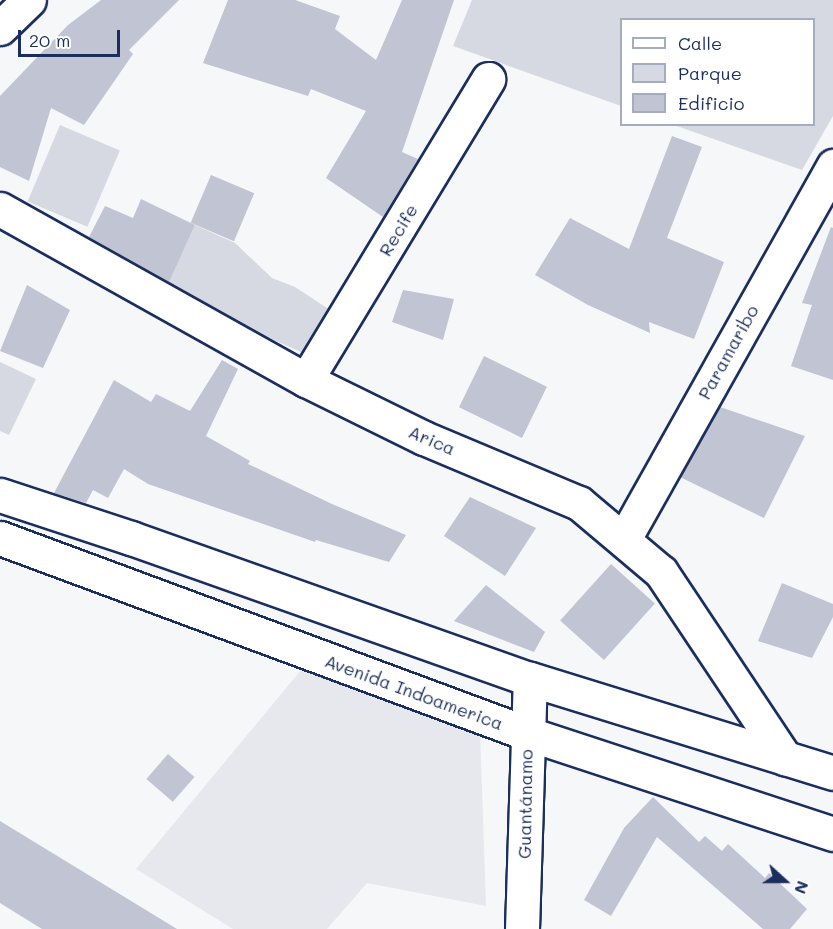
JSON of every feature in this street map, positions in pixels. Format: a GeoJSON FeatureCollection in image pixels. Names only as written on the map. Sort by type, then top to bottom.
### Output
{"type":"FeatureCollection","features":[{"type":"Feature","properties":{"kind":"street"},"geometry":{"type":"LineString","coordinates":[[0,28],[29,0]]}},
{"type":"Feature","properties":{"kind":"street","name":"Recife"},"geometry":{"type":"LineString","coordinates":[[306,380],[488,79]]}},
{"type":"Feature","properties":{"kind":"street","name":"Paramaribo"},"geometry":{"type":"LineString","coordinates":[[624,539],[833,166]]}},
{"type":"Feature","properties":{"kind":"street","name":"Arica"},"geometry":{"type":"LineString","coordinates":[[0,209],[306,380],[424,438],[579,503],[624,539],[661,573],[784,758]]}},
{"type":"Feature","properties":{"kind":"street"},"geometry":{"type":"LineString","coordinates":[[0,495],[142,542],[530,679],[833,773]]}},
{"type":"Feature","properties":{"kind":"street","name":"Avenida Indoamerica"},"geometry":{"type":"LineString","coordinates":[[0,538],[526,733],[833,834]]}},
{"type":"Feature","properties":{"kind":"street","name":"Guantánamo"},"geometry":{"type":"LineString","coordinates":[[522,929],[526,733],[530,679]]}},
{"type":"Feature","properties":{"kind":"shaded area"},"geometry":{"type":"Polygon","coordinates":[[[306,664],[480,729],[486,906],[367,883],[327,929],[233,929],[136,869],[306,664]]]}},
{"type":"Feature","properties":{"kind":"green space"},"geometry":{"type":"Polygon","coordinates":[[[472,0],[833,0],[833,116],[802,170],[677,126],[815,126],[815,18],[620,18],[620,106],[453,46],[472,0]]]}},
{"type":"Feature","properties":{"kind":"green space"},"geometry":{"type":"Polygon","coordinates":[[[60,125],[120,150],[87,227],[28,201],[60,125]]]}},
{"type":"Feature","properties":{"kind":"green space"},"geometry":{"type":"Polygon","coordinates":[[[195,225],[235,243],[272,278],[295,287],[330,310],[303,353],[165,290],[195,225]]]}},
{"type":"Feature","properties":{"kind":"green space"},"geometry":{"type":"Polygon","coordinates":[[[0,362],[36,379],[9,435],[0,431],[0,362]]]}},
{"type":"Feature","properties":{"kind":"building"},"geometry":{"type":"Polygon","coordinates":[[[101,0],[179,0],[129,50],[133,54],[84,125],[51,108],[29,181],[0,167],[0,96],[68,25],[101,0]]]}},
{"type":"Feature","properties":{"kind":"building"},"geometry":{"type":"Polygon","coordinates":[[[228,0],[295,0],[340,16],[335,29],[376,60],[402,0],[454,0],[402,152],[418,159],[383,217],[326,178],[366,111],[311,89],[308,96],[203,63],[228,0]]]}},
{"type":"Feature","properties":{"kind":"building"},"geometry":{"type":"Polygon","coordinates":[[[672,136],[702,147],[667,238],[724,262],[694,339],[649,322],[650,333],[588,305],[535,275],[570,218],[629,249],[672,136]]]}},
{"type":"Feature","properties":{"kind":"building"},"geometry":{"type":"Polygon","coordinates":[[[211,175],[254,193],[234,241],[191,223],[211,175]]]}},
{"type":"Feature","properties":{"kind":"building"},"geometry":{"type":"Polygon","coordinates":[[[141,199],[195,225],[169,282],[89,237],[105,206],[133,218],[141,199]]]}},
{"type":"Feature","properties":{"kind":"building"},"geometry":{"type":"Polygon","coordinates":[[[831,227],[833,228],[833,380],[791,366],[812,305],[802,303],[831,227]]]}},
{"type":"Feature","properties":{"kind":"building"},"geometry":{"type":"Polygon","coordinates":[[[27,285],[70,310],[43,368],[0,351],[27,285]]]}},
{"type":"Feature","properties":{"kind":"building"},"geometry":{"type":"Polygon","coordinates":[[[403,290],[454,299],[443,340],[392,322],[403,290]]]}},
{"type":"Feature","properties":{"kind":"building"},"geometry":{"type":"Polygon","coordinates":[[[484,356],[547,387],[522,438],[459,407],[484,356]]]}},
{"type":"Feature","properties":{"kind":"building"},"geometry":{"type":"Polygon","coordinates":[[[222,360],[238,369],[206,436],[250,461],[248,464],[332,504],[406,535],[389,562],[316,540],[315,542],[148,484],[124,469],[108,498],[93,490],[86,503],[54,493],[114,380],[151,402],[156,394],[190,411],[222,360]]]}},
{"type":"Feature","properties":{"kind":"building"},"geometry":{"type":"Polygon","coordinates":[[[720,407],[805,436],[764,518],[680,477],[720,407]]]}},
{"type":"Feature","properties":{"kind":"building"},"geometry":{"type":"Polygon","coordinates":[[[470,497],[536,528],[505,576],[444,536],[470,497]]]}},
{"type":"Feature","properties":{"kind":"building"},"geometry":{"type":"Polygon","coordinates":[[[611,564],[655,603],[604,660],[560,620],[611,564]]]}},
{"type":"Feature","properties":{"kind":"building"},"geometry":{"type":"Polygon","coordinates":[[[782,583],[833,604],[833,617],[812,658],[758,641],[782,583]]]}},
{"type":"Feature","properties":{"kind":"building"},"geometry":{"type":"Polygon","coordinates":[[[486,585],[545,632],[534,652],[454,621],[486,585]]]}},
{"type":"Feature","properties":{"kind":"building"},"geometry":{"type":"Polygon","coordinates":[[[168,754],[194,777],[173,802],[146,779],[168,754]]]}},
{"type":"Feature","properties":{"kind":"building"},"geometry":{"type":"Polygon","coordinates":[[[653,797],[699,842],[705,836],[722,851],[728,844],[765,878],[769,873],[807,909],[790,929],[763,929],[657,837],[611,916],[584,900],[624,828],[653,797]]]}},
{"type":"Feature","properties":{"kind":"building"},"geometry":{"type":"Polygon","coordinates":[[[0,821],[177,929],[42,929],[0,903],[0,821]]]}}]}
